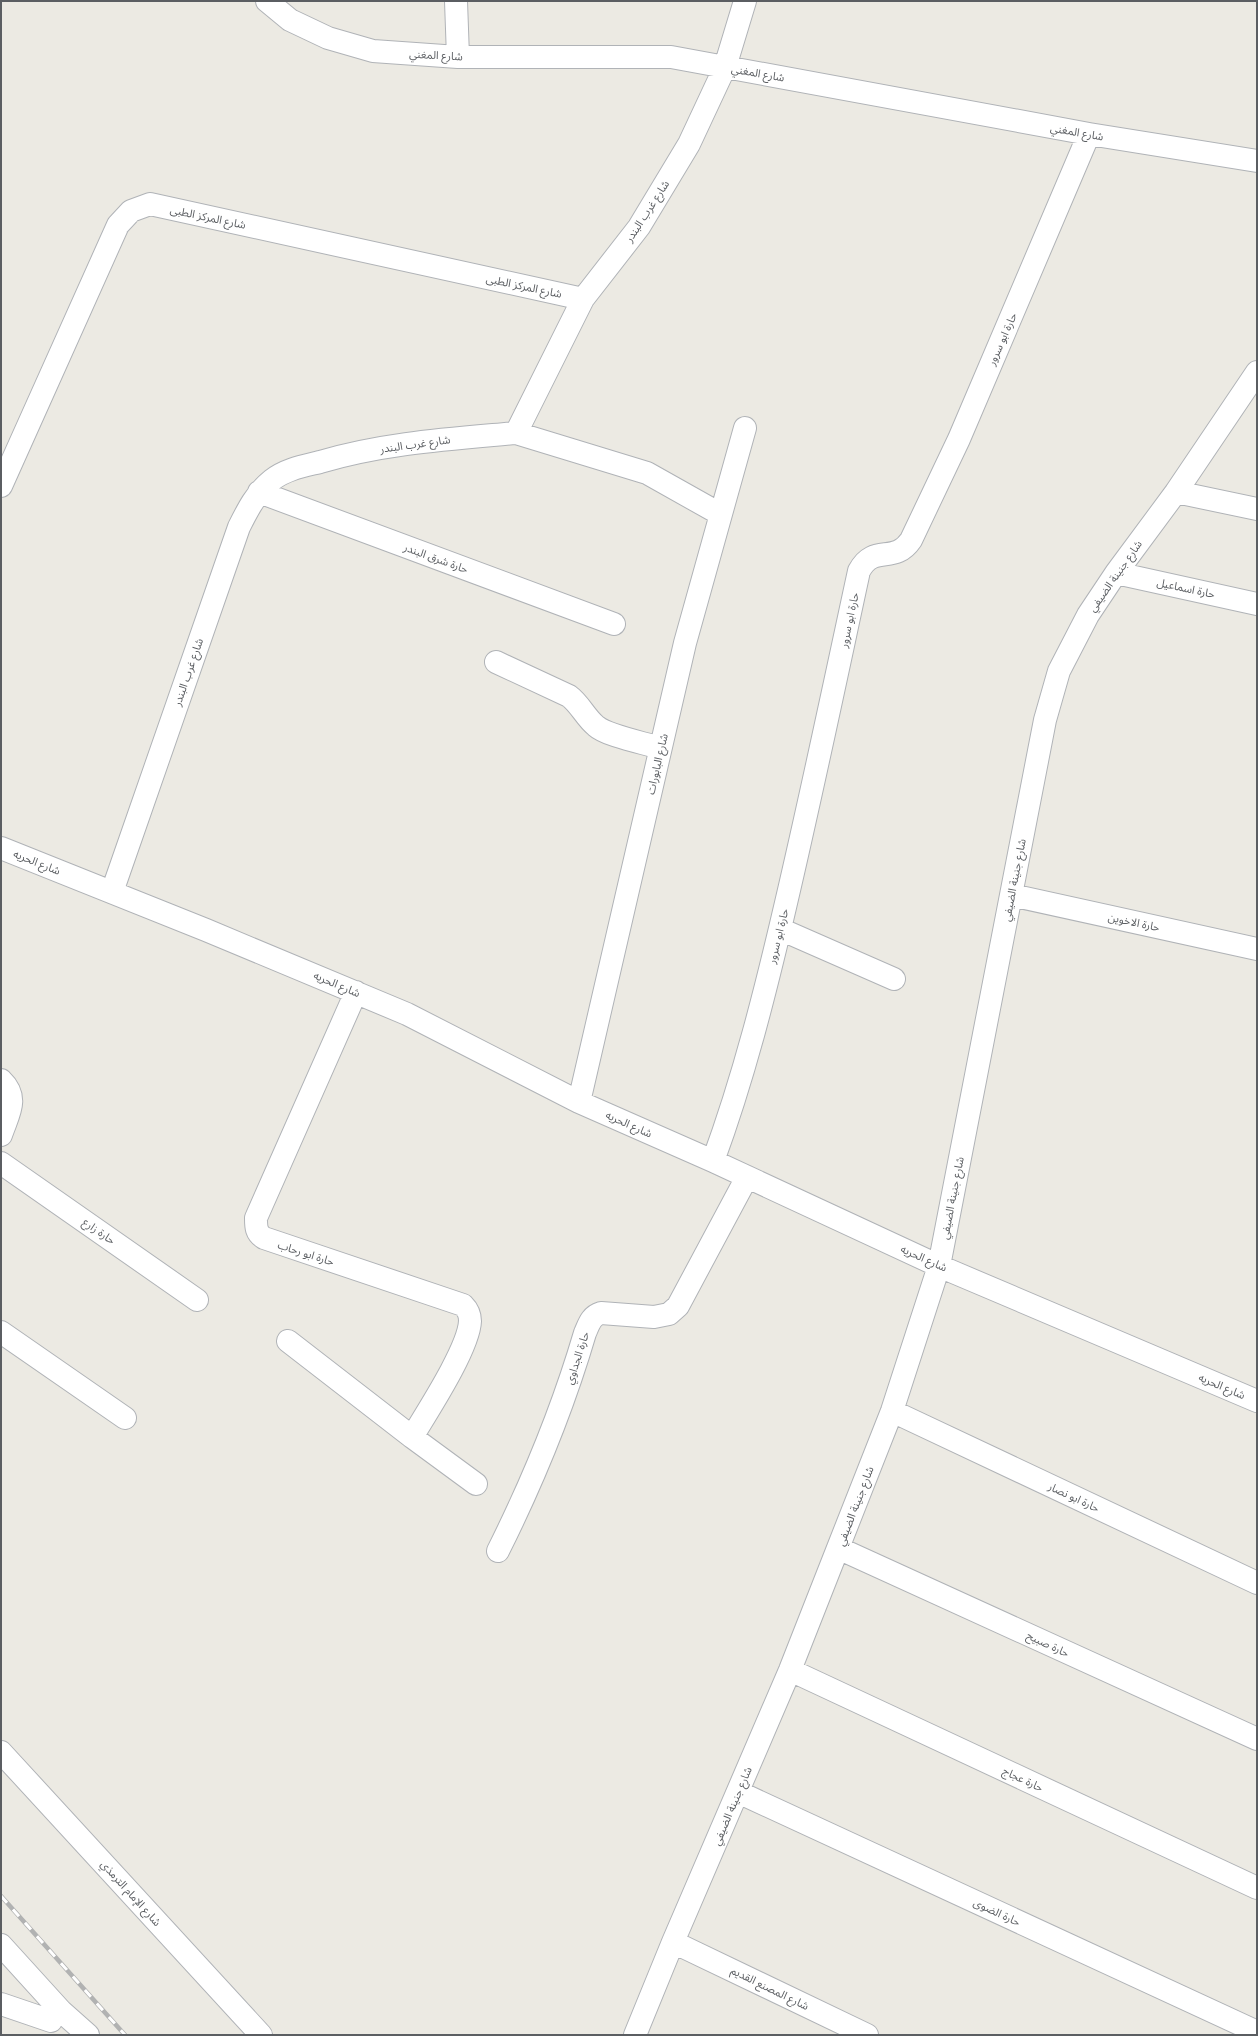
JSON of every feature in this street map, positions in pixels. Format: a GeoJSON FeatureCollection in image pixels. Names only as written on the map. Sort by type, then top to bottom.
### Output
{"type":"FeatureCollection","features":[{"type":"Feature","properties":{"kind":"street","name":"شارع المغني"},"geometry":{"type":"LineString","coordinates":[[267,1],[290,20],[328,38],[373,51],[458,57],[672,57],[1089,134],[1257,161]]}},
{"type":"Feature","properties":{"kind":"street"},"geometry":{"type":"LineString","coordinates":[[456,1],[458,57]]}},
{"type":"Feature","properties":{"kind":"street","name":"شارع غرب البندر"},"geometry":{"type":"LineString","coordinates":[[112,892],[239,527],[251,503],[259,492],[273,479],[293,469],[348,454],[418,442],[516,433],[583,299],[639,227],[689,144],[725,67],[745,1]]}},
{"type":"Feature","properties":{"kind":"street","name":"حارة ابو سرور"},"geometry":{"type":"LineString","coordinates":[[713,1161],[728,1121],[763,997],[780,929],[804,830],[859,571],[862,565],[873,556],[899,553],[911,540],[959,439],[1089,134]]}},
{"type":"Feature","properties":{"kind":"street","name":"شارع المركز الطبى"},"geometry":{"type":"LineString","coordinates":[[1,486],[118,225],[131,211],[150,204],[583,299]]}},
{"type":"Feature","properties":{"kind":"street","name":"شارع جنينة الضيفي"},"geometry":{"type":"LineString","coordinates":[[635,2035],[673,1942],[790,1670],[892,1411],[938,1266],[1044,720],[1059,670],[1088,615],[1116,573],[1176,492],[1257,372]]}},
{"type":"Feature","properties":{"kind":"street","name":"شارع البابورات"},"geometry":{"type":"LineString","coordinates":[[579,1102],[685,643],[745,428]]}},
{"type":"Feature","properties":{"kind":"street"},"geometry":{"type":"LineString","coordinates":[[516,433],[647,473],[720,514]]}},
{"type":"Feature","properties":{"kind":"street","name":"حارة شرق البندر"},"geometry":{"type":"LineString","coordinates":[[259,492],[614,624]]}},
{"type":"Feature","properties":{"kind":"street"},"geometry":{"type":"LineString","coordinates":[[1176,492],[1257,509]]}},
{"type":"Feature","properties":{"kind":"street","name":"حارة اسماعيل"},"geometry":{"type":"LineString","coordinates":[[1116,573],[1257,604]]}},
{"type":"Feature","properties":{"kind":"street"},"geometry":{"type":"LineString","coordinates":[[496,662],[569,696],[577,702],[590,720],[602,730],[660,748]]}},
{"type":"Feature","properties":{"kind":"street","name":"شارع الحريه"},"geometry":{"type":"LineString","coordinates":[[1,848],[112,892],[407,1014],[579,1102],[713,1161],[938,1266],[1257,1401]]}},
{"type":"Feature","properties":{"kind":"street","name":"حارة الاخوين"},"geometry":{"type":"LineString","coordinates":[[1011,896],[1257,950]]}},
{"type":"Feature","properties":{"kind":"street"},"geometry":{"type":"LineString","coordinates":[[780,929],[894,979]]}},
{"type":"Feature","properties":{"kind":"street","name":"حارة ابو رحاب"},"geometry":{"type":"LineString","coordinates":[[356,992],[256,1218],[256,1227],[259,1235],[264,1238],[463,1305],[467,1310],[470,1322],[461,1351],[412,1438]]}},
{"type":"Feature","properties":{"kind":"street"},"geometry":{"type":"LineString","coordinates":[[1,1080],[11,1091],[12,1098],[1,1134]]}},
{"type":"Feature","properties":{"kind":"street","name":"حارة زارع"},"geometry":{"type":"LineString","coordinates":[[1,1162],[197,1300]]}},
{"type":"Feature","properties":{"kind":"street","name":"حارة الجداوي"},"geometry":{"type":"LineString","coordinates":[[498,1551],[529,1490],[571,1380],[585,1333],[592,1319],[596,1314],[601,1312],[654,1317],[669,1314],[674,1310],[678,1306],[747,1177]]}},
{"type":"Feature","properties":{"kind":"street"},"geometry":{"type":"LineString","coordinates":[[1,1332],[125,1418]]}},
{"type":"Feature","properties":{"kind":"street"},"geometry":{"type":"LineString","coordinates":[[288,1341],[412,1438],[476,1484]]}},
{"type":"Feature","properties":{"kind":"street","name":"حارة ابو نصار"},"geometry":{"type":"LineString","coordinates":[[892,1411],[1257,1583]]}},
{"type":"Feature","properties":{"kind":"street","name":"حارة صبيح"},"geometry":{"type":"LineString","coordinates":[[838,1548],[1257,1739]]}},
{"type":"Feature","properties":{"kind":"street","name":"حارة عجاج"},"geometry":{"type":"LineString","coordinates":[[790,1670],[1257,1888]]}},
{"type":"Feature","properties":{"kind":"street","name":"شارع الإمام الترمذي"},"geometry":{"type":"LineString","coordinates":[[1,1752],[261,2035]]}},
{"type":"Feature","properties":{"kind":"street","name":"حارة الضوى"},"geometry":{"type":"LineString","coordinates":[[738,1792],[1257,2032]]}},
{"type":"Feature","properties":{"kind":"street","name":"شارع المصنع القديم"},"geometry":{"type":"LineString","coordinates":[[673,1942],[867,2035]]}},
{"type":"Feature","properties":{"kind":"street"},"geometry":{"type":"LineString","coordinates":[[1,1945],[51,2022]]}},
{"type":"Feature","properties":{"kind":"street"},"geometry":{"type":"LineString","coordinates":[[1,2004],[88,2035]]}},
{"type":"Feature","properties":{"kind":"railway"},"geometry":{"type":"LineString","coordinates":[[1,1896],[125,2035]]}}]}
